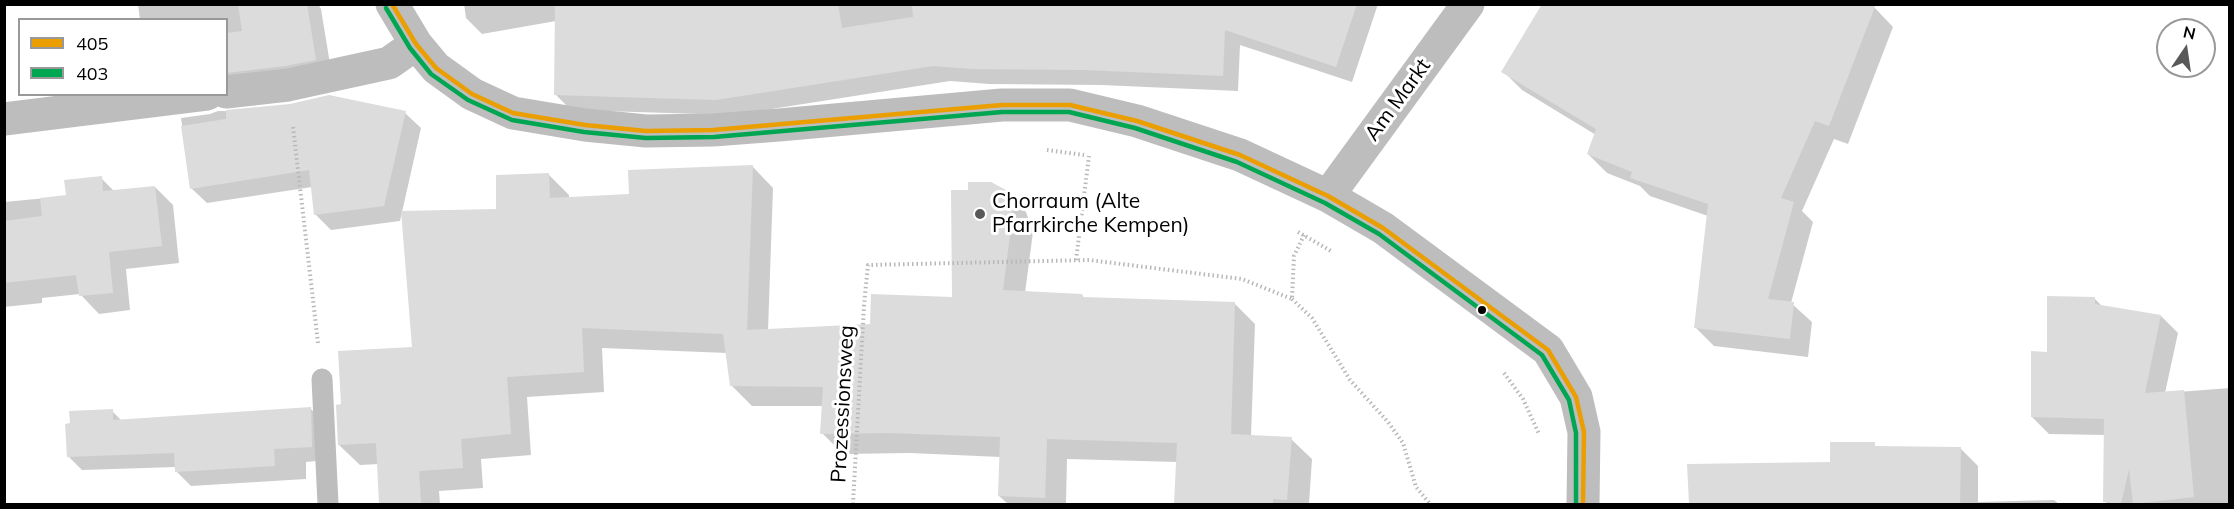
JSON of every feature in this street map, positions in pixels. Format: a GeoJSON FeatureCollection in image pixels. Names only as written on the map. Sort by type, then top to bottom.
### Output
{"type":"FeatureCollection","features":[{"type":"Feature","properties":{"kind":"street"},"geometry":{"type":"LineString","coordinates":[[392,4],[416,44],[436,69],[472,94],[513,113],[585,125],[646,131],[768,126],[1002,105],[1070,105],[1137,121],[1240,155],[1328,196],[1383,228],[1548,350],[1576,397],[1584,432],[1583,504]]}},
{"type":"Feature","properties":{"kind":"street","name":"Am Markt"},"geometry":{"type":"LineString","coordinates":[[1328,196],[1468,4]]}},
{"type":"Feature","properties":{"kind":"street"},"geometry":{"type":"LineString","coordinates":[[228,92],[288,85],[389,63],[416,44]]}},
{"type":"Feature","properties":{"kind":"street"},"geometry":{"type":"LineString","coordinates":[[4,118],[190,96]]}},
{"type":"Feature","properties":{"kind":"lane"},"geometry":{"type":"LineString","coordinates":[[322,379],[328,504]]}},
{"type":"Feature","properties":{"kind":"path"},"geometry":{"type":"LineString","coordinates":[[288,85],[322,379]]}},
{"type":"Feature","properties":{"kind":"path"},"geometry":{"type":"LineString","coordinates":[[1037,149],[1089,156],[1076,260],[1242,279],[1292,299],[1312,318],[1350,380],[1388,422],[1403,444],[1416,487],[1430,504]]}},
{"type":"Feature","properties":{"kind":"path"},"geometry":{"type":"LineString","coordinates":[[1294,230],[1337,254]]}},
{"type":"Feature","properties":{"kind":"path"},"geometry":{"type":"LineString","coordinates":[[1292,299],[1294,256],[1304,235]]}},
{"type":"Feature","properties":{"kind":"path","name":"Prozessionsweg"},"geometry":{"type":"LineString","coordinates":[[853,504],[868,265],[1076,260]]}},
{"type":"Feature","properties":{"kind":"path"},"geometry":{"type":"LineString","coordinates":[[1500,367],[1523,399],[1539,436]]}},
{"type":"Feature","properties":{"kind":"building"},"geometry":{"type":"Polygon","coordinates":[[[238,4],[307,4],[316,60],[228,73],[228,33],[242,31],[238,4]]]}},
{"type":"Feature","properties":{"kind":"building"},"geometry":{"type":"Polygon","coordinates":[[[555,4],[838,4],[842,28],[913,17],[912,4],[1357,4],[1336,67],[1225,30],[1223,76],[933,66],[716,100],[554,95],[555,4]]]}},
{"type":"Feature","properties":{"kind":"building"},"geometry":{"type":"Polygon","coordinates":[[[1542,4],[1876,4],[1829,126],[1815,121],[1781,198],[1794,202],[1768,299],[1794,302],[1790,339],[1694,328],[1708,204],[1630,178],[1632,172],[1587,154],[1596,129],[1501,72],[1542,4]]]}},
{"type":"Feature","properties":{"kind":"building"},"geometry":{"type":"Polygon","coordinates":[[[329,95],[406,111],[384,206],[314,215],[309,170],[190,189],[181,126],[226,119],[226,110],[290,104],[329,95]]]}},
{"type":"Feature","properties":{"kind":"building"},"geometry":{"type":"Polygon","coordinates":[[[753,165],[747,330],[870,324],[871,294],[952,297],[951,190],[968,190],[968,182],[991,182],[1006,190],[1013,211],[1003,290],[1082,294],[1083,297],[1235,302],[1231,434],[1292,437],[1287,500],[1273,499],[1273,504],[1174,504],[1177,443],[1047,439],[1045,498],[998,496],[1000,437],[888,433],[820,434],[823,387],[730,386],[723,334],[582,328],[584,372],[507,377],[511,434],[461,439],[463,468],[419,471],[421,503],[379,504],[376,443],[338,445],[336,405],[341,404],[338,351],[412,347],[401,211],[496,209],[496,175],[549,173],[550,198],[629,194],[628,170],[753,165]]]}},
{"type":"Feature","properties":{"kind":"building"},"geometry":{"type":"Polygon","coordinates":[[[102,176],[103,191],[155,186],[162,246],[109,252],[113,293],[79,296],[76,275],[4,283],[4,221],[42,216],[40,198],[66,195],[64,180],[102,176]]]}},
{"type":"Feature","properties":{"kind":"building"},"geometry":{"type":"Polygon","coordinates":[[[2047,296],[2095,297],[2095,304],[2161,315],[2145,393],[2184,390],[2194,497],[2133,504],[2129,469],[2121,504],[2103,502],[2104,419],[2031,417],[2031,351],[2047,352],[2047,296]]]}},
{"type":"Feature","properties":{"kind":"building"},"geometry":{"type":"Polygon","coordinates":[[[311,407],[312,447],[274,449],[275,466],[175,472],[174,453],[67,457],[65,424],[70,423],[69,411],[113,409],[113,420],[311,407]]]}},
{"type":"Feature","properties":{"kind":"building"},"geometry":{"type":"Polygon","coordinates":[[[1830,442],[1875,442],[1875,446],[1961,447],[1960,504],[1689,504],[1687,464],[1830,462],[1830,442]]]}},
{"type":"Feature","properties":{"kind":"transit line","name":"405"},"geometry":{"type":"LineString","coordinates":[[392,4],[416,44],[436,68],[472,94],[513,113],[585,125],[646,131],[713,130],[1002,105],[1070,105],[1137,121],[1240,155],[1328,196],[1383,228],[1548,350],[1576,397],[1584,432],[1583,504]]}},
{"type":"Feature","properties":{"kind":"transit line","name":"403"},"geometry":{"type":"LineString","coordinates":[[386,8],[410,48],[431,74],[468,100],[512,120],[584,132],[646,138],[714,137],[1002,112],[1069,112],[1135,128],[1237,162],[1325,203],[1379,234],[1542,355],[1569,400],[1576,433],[1576,504]]}},
{"type":"Feature","properties":{"kind":"place","name":"Chorraum (Alte Pfarrkirche Kempen)"},"geometry":{"type":"Point","coordinates":[980,214]}}]}
